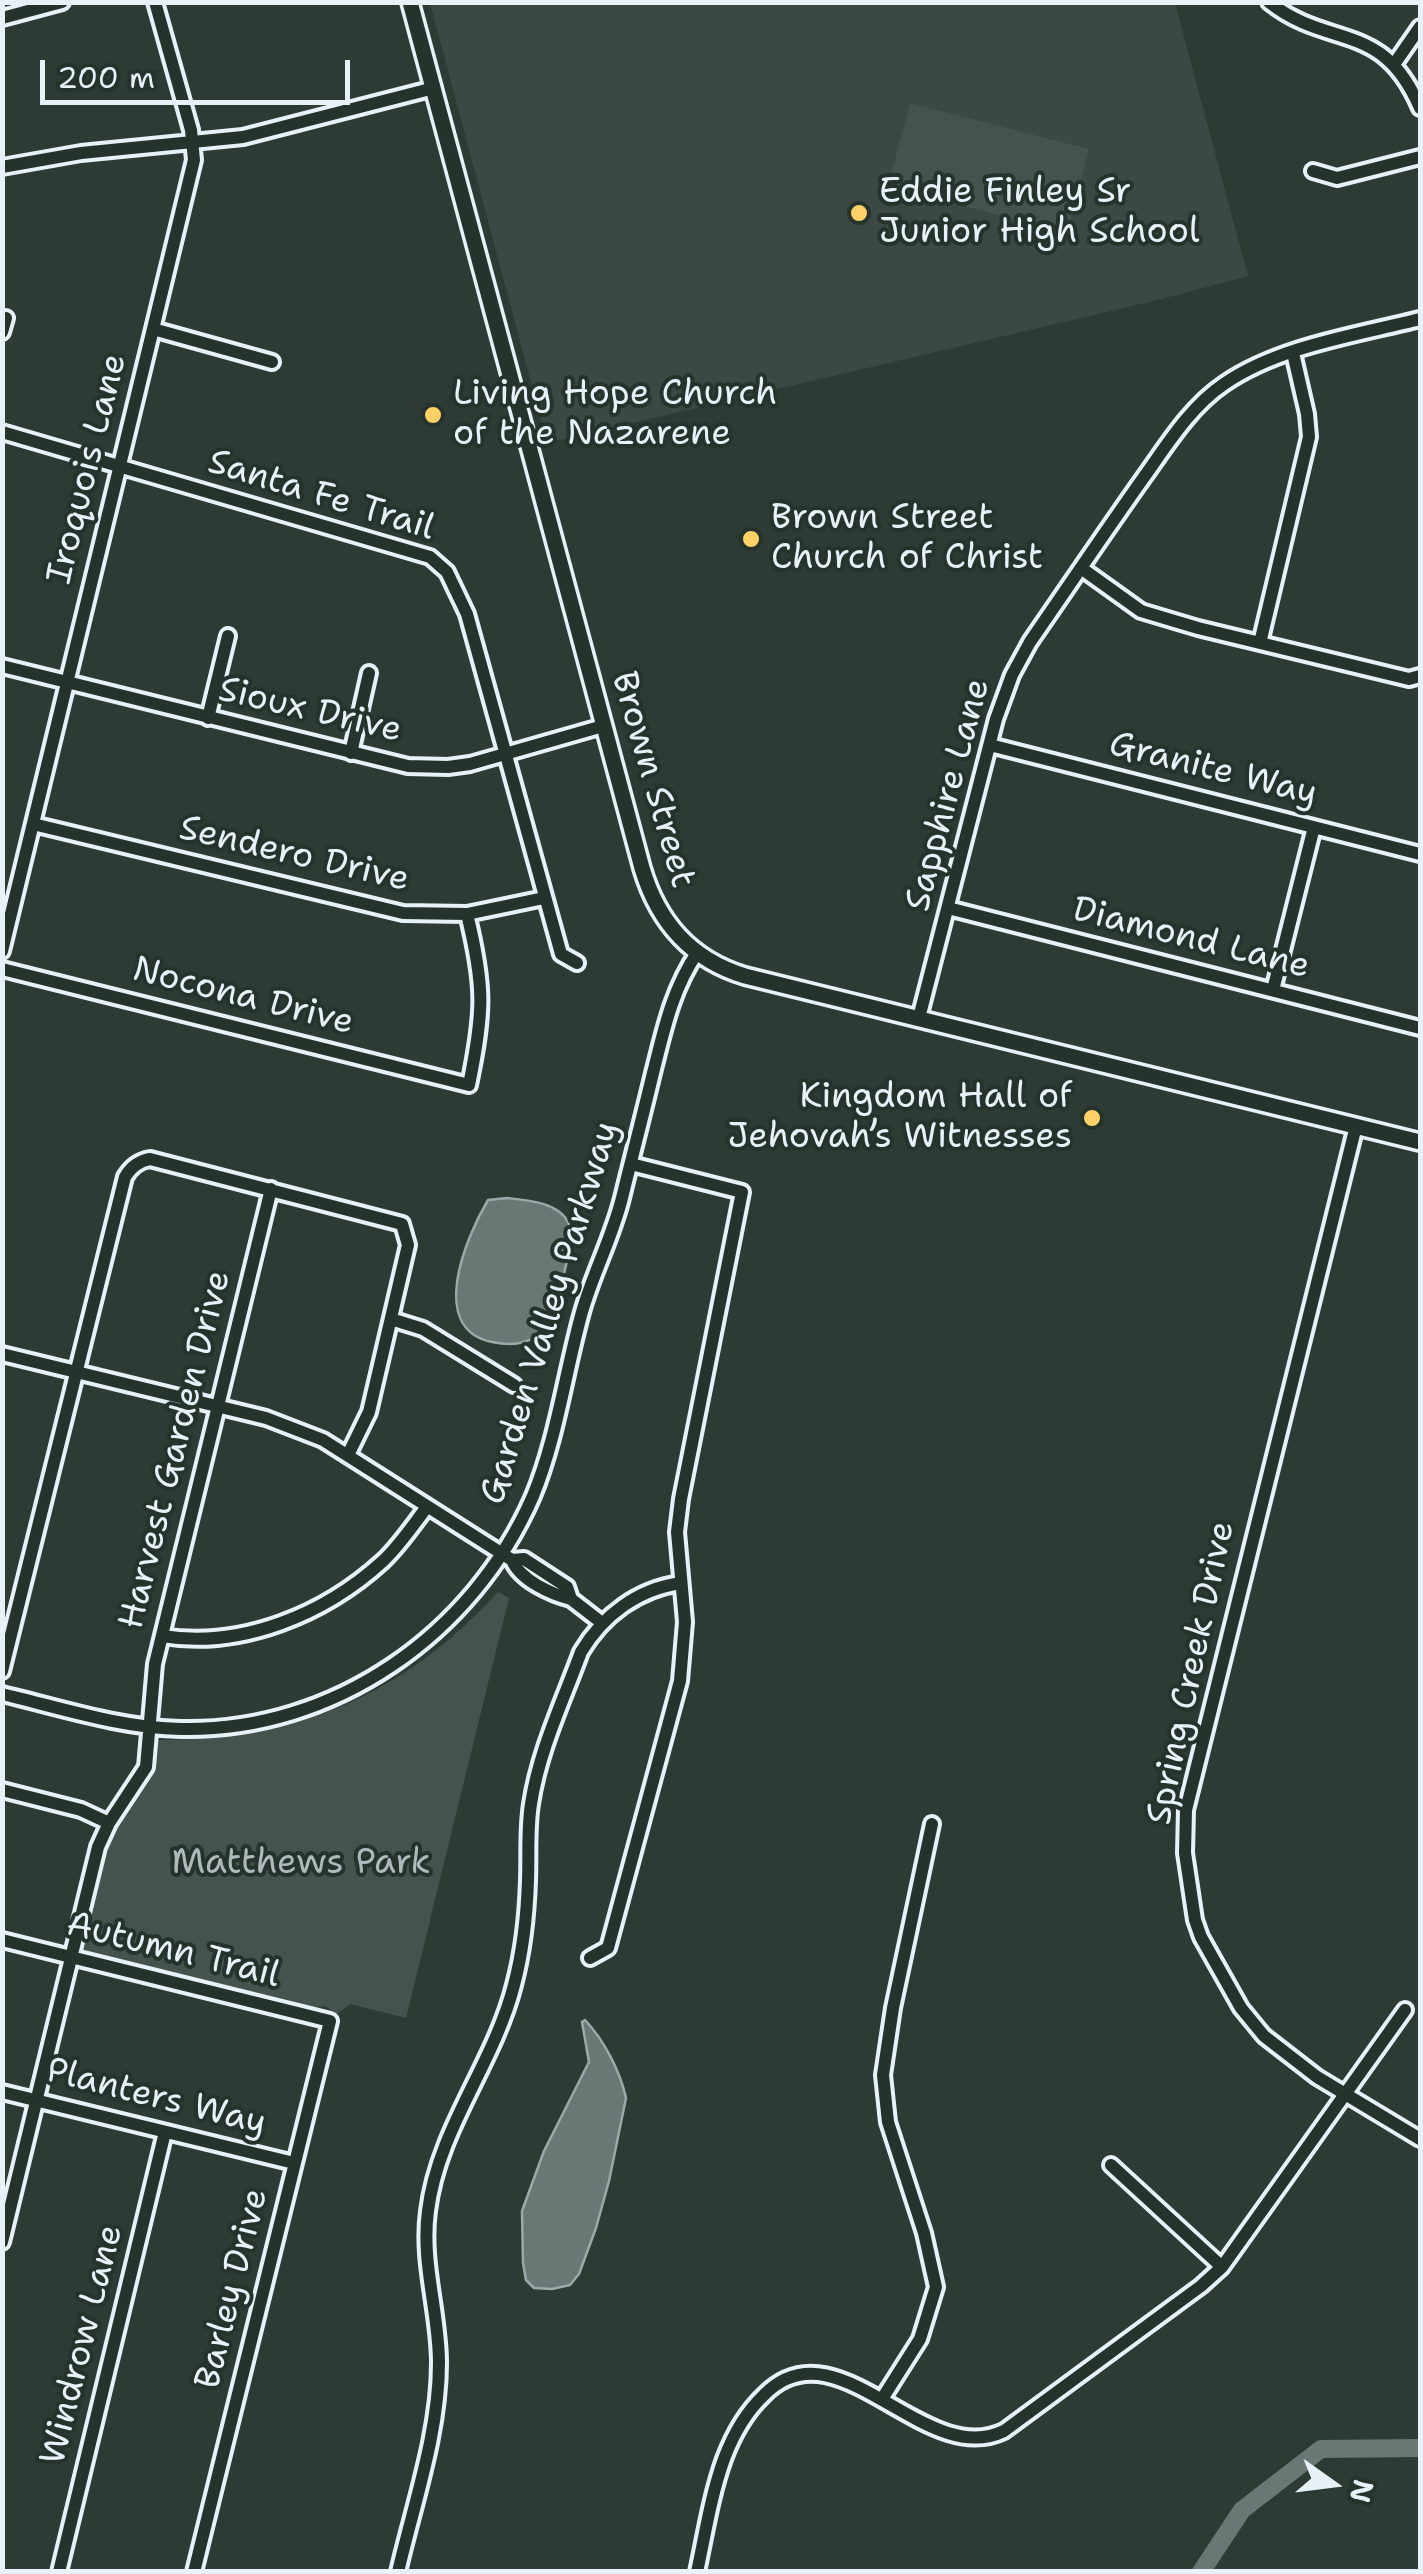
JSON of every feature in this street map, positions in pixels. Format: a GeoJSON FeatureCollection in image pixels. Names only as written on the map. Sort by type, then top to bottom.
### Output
{"type":"FeatureCollection","features":[{"type":"Feature","properties":{"kind":"main road","name":"Brown Street"},"geometry":{"type":"LineString","coordinates":[[410,2],[642,868],[670,927],[697,953],[744,976],[1420,1142]]}},
{"type":"Feature","properties":{"kind":"street"},"geometry":{"type":"LineString","coordinates":[[2,18],[62,2]]}},
{"type":"Feature","properties":{"kind":"street","name":"Iroquois Lane"},"geometry":{"type":"LineString","coordinates":[[2,950],[194,160],[193,143],[155,2]]}},
{"type":"Feature","properties":{"kind":"street"},"geometry":{"type":"LineString","coordinates":[[1268,2],[1306,24],[1366,44],[1394,64],[1411,86],[1420,108]]}},
{"type":"Feature","properties":{"kind":"street"},"geometry":{"type":"LineString","coordinates":[[1394,64],[1420,27]]}},
{"type":"Feature","properties":{"kind":"street"},"geometry":{"type":"LineString","coordinates":[[2,167],[81,153],[243,137],[434,88]]}},
{"type":"Feature","properties":{"kind":"street"},"geometry":{"type":"LineString","coordinates":[[1313,171],[1337,178],[1420,156]]}},
{"type":"Feature","properties":{"kind":"street","name":"Sapphire Lane"},"geometry":{"type":"LineString","coordinates":[[919,1018],[990,745],[1012,676],[1081,568],[1191,414],[1222,385],[1253,368],[1293,353],[1420,319]]}},
{"type":"Feature","properties":{"kind":"street"},"geometry":{"type":"LineString","coordinates":[[154,329],[272,362]]}},
{"type":"Feature","properties":{"kind":"street"},"geometry":{"type":"LineString","coordinates":[[1260,644],[1309,437],[1293,353]]}},
{"type":"Feature","properties":{"kind":"street","name":"Santa Fe Trail"},"geometry":{"type":"LineString","coordinates":[[2,432],[430,557],[447,572],[466,614],[560,954],[577,963]]}},
{"type":"Feature","properties":{"kind":"street"},"geometry":{"type":"LineString","coordinates":[[1081,568],[1141,611],[1409,680],[1420,676]]}},
{"type":"Feature","properties":{"kind":"street"},"geometry":{"type":"LineString","coordinates":[[208,718],[228,636]]}},
{"type":"Feature","properties":{"kind":"street","name":"Sioux Drive"},"geometry":{"type":"LineString","coordinates":[[2,666],[351,753],[429,768],[470,764],[604,726]]}},
{"type":"Feature","properties":{"kind":"street"},"geometry":{"type":"LineString","coordinates":[[351,753],[369,674]]}},
{"type":"Feature","properties":{"kind":"street","name":"Granite Way"},"geometry":{"type":"LineString","coordinates":[[990,745],[1420,854]]}},
{"type":"Feature","properties":{"kind":"street","name":"Sendero Drive"},"geometry":{"type":"LineString","coordinates":[[33,824],[403,913],[467,914],[544,898]]}},
{"type":"Feature","properties":{"kind":"street"},"geometry":{"type":"LineString","coordinates":[[1273,990],[1314,827]]}},
{"type":"Feature","properties":{"kind":"street","name":"Diamond Lane"},"geometry":{"type":"LineString","coordinates":[[948,908],[1420,1028]]}},
{"type":"Feature","properties":{"kind":"street","name":"Nocona Drive"},"geometry":{"type":"LineString","coordinates":[[2,969],[469,1085],[483,1002],[467,914]]}},
{"type":"Feature","properties":{"kind":"street","name":"Garden Valley Parkway"},"geometry":{"type":"LineString","coordinates":[[2,1694],[150,1726],[198,1729],[262,1720],[304,1710],[364,1685],[434,1633],[466,1601],[506,1556],[541,1474],[585,1300],[616,1221],[674,995],[697,953]]}},
{"type":"Feature","properties":{"kind":"street","name":"Spring Creek Drive"},"geometry":{"type":"LineString","coordinates":[[1356,1126],[1184,1830],[1195,1920],[1241,2008],[1264,2036],[1344,2095],[1420,2139]]}},
{"type":"Feature","properties":{"kind":"street"},"geometry":{"type":"LineString","coordinates":[[2,1671],[126,1177],[136,1165],[150,1159],[395,1220],[406,1231],[408,1245],[368,1412],[348,1455]]}},
{"type":"Feature","properties":{"kind":"street"},"geometry":{"type":"LineString","coordinates":[[590,1958],[608,1948],[680,1681],[685,1622],[677,1532],[681,1499],[742,1192],[631,1164]]}},
{"type":"Feature","properties":{"kind":"street","name":"Harvest Garden Drive"},"geometry":{"type":"LineString","coordinates":[[2,2242],[98,1847],[109,1823],[146,1768],[152,1682],[271,1190]]}},
{"type":"Feature","properties":{"kind":"street"},"geometry":{"type":"LineString","coordinates":[[391,1319],[423,1328],[514,1385]]}},
{"type":"Feature","properties":{"kind":"street"},"geometry":{"type":"LineString","coordinates":[[2,1354],[289,1425],[348,1455],[506,1556],[516,1571],[556,1596],[570,1599],[602,1623]]}},
{"type":"Feature","properties":{"kind":"street"},"geometry":{"type":"LineString","coordinates":[[162,1636],[188,1640],[238,1635],[322,1605],[385,1559],[427,1507]]}},
{"type":"Feature","properties":{"kind":"street"},"geometry":{"type":"LineString","coordinates":[[398,2572],[434,2425],[438,2392],[439,2361],[428,2276],[428,2210],[452,2125],[480,2076],[516,1982],[536,1780],[582,1652],[602,1623],[644,1593],[682,1584]]}},
{"type":"Feature","properties":{"kind":"street"},"geometry":{"type":"LineString","coordinates":[[2,1790],[81,1810],[109,1823]]}},
{"type":"Feature","properties":{"kind":"street"},"geometry":{"type":"LineString","coordinates":[[882,2399],[920,2339],[936,2287],[924,2233],[888,2122],[883,2076],[893,2008],[932,1824]]}},
{"type":"Feature","properties":{"kind":"street","name":"Autumn Trail"},"geometry":{"type":"LineString","coordinates":[[2,1940],[330,2022]]}},
{"type":"Feature","properties":{"kind":"street"},"geometry":{"type":"LineString","coordinates":[[697,2572],[724,2460],[738,2427],[769,2390],[784,2380],[812,2375],[838,2378],[935,2430],[956,2436],[995,2435],[1030,2414],[1222,2267],[1405,2010]]}},
{"type":"Feature","properties":{"kind":"street","name":"Barley Drive"},"geometry":{"type":"LineString","coordinates":[[194,2572],[330,2022]]}},
{"type":"Feature","properties":{"kind":"street","name":"Planters Way"},"geometry":{"type":"LineString","coordinates":[[2,2092],[294,2164]]}},
{"type":"Feature","properties":{"kind":"street","name":"Windrow Lane"},"geometry":{"type":"LineString","coordinates":[[60,2572],[165,2132]]}},
{"type":"Feature","properties":{"kind":"street"},"geometry":{"type":"LineString","coordinates":[[1110,2165],[1222,2267]]}},
{"type":"Feature","properties":{"kind":"shaded area","name":"Eddie Finley Sr Junior High School"},"geometry":{"type":"Polygon","coordinates":[[[430,3],[1175,3],[1248,276],[547,443],[430,3]]]}},
{"type":"Feature","properties":{"kind":"shaded area"},"geometry":{"type":"Polygon","coordinates":[[[507,1198],[541,1203],[557,1210],[568,1222],[570,1232],[566,1263],[549,1316],[536,1336],[515,1344],[492,1342],[472,1334],[461,1320],[456,1301],[462,1258],[479,1216],[488,1200],[507,1198]]]}},
{"type":"Feature","properties":{"kind":"shaded area"},"geometry":{"type":"Polygon","coordinates":[[[585,2020],[610,2056],[626,2098],[609,2181],[579,2274],[570,2285],[534,2288],[526,2280],[523,2263],[522,2211],[544,2151],[589,2062],[582,2022],[585,2020]]]}},
{"type":"Feature","properties":{"kind":"green space"},"geometry":{"type":"Polygon","coordinates":[[[910,103],[1089,149],[1067,233],[888,186],[910,103]]]}},
{"type":"Feature","properties":{"kind":"green space","name":"Matthews Park"},"geometry":{"type":"Polygon","coordinates":[[[498,1592],[509,1598],[406,2018],[350,2004],[337,2014],[325,2006],[311,2008],[84,1952],[104,1856],[114,1829],[146,1784],[159,1740],[258,1731],[345,1705],[425,1659],[498,1592]]]}},
{"type":"Feature","properties":{"kind":"waterway"},"geometry":{"type":"LineString","coordinates":[[1201,2572],[1242,2510],[1321,2449],[1420,2448]]}},
{"type":"Feature","properties":{"kind":"place","name":"Eddie Finley Sr Junior High School"},"geometry":{"type":"Point","coordinates":[859,213]}},
{"type":"Feature","properties":{"kind":"place","name":"Living Hope Church of the Nazarene"},"geometry":{"type":"Point","coordinates":[433,415]}},
{"type":"Feature","properties":{"kind":"place","name":"Brown Street Church of Christ"},"geometry":{"type":"Point","coordinates":[751,539]}},
{"type":"Feature","properties":{"kind":"place","name":"Kingdom Hall of Jehovah’s Witnesses"},"geometry":{"type":"Point","coordinates":[1092,1118]}}]}
